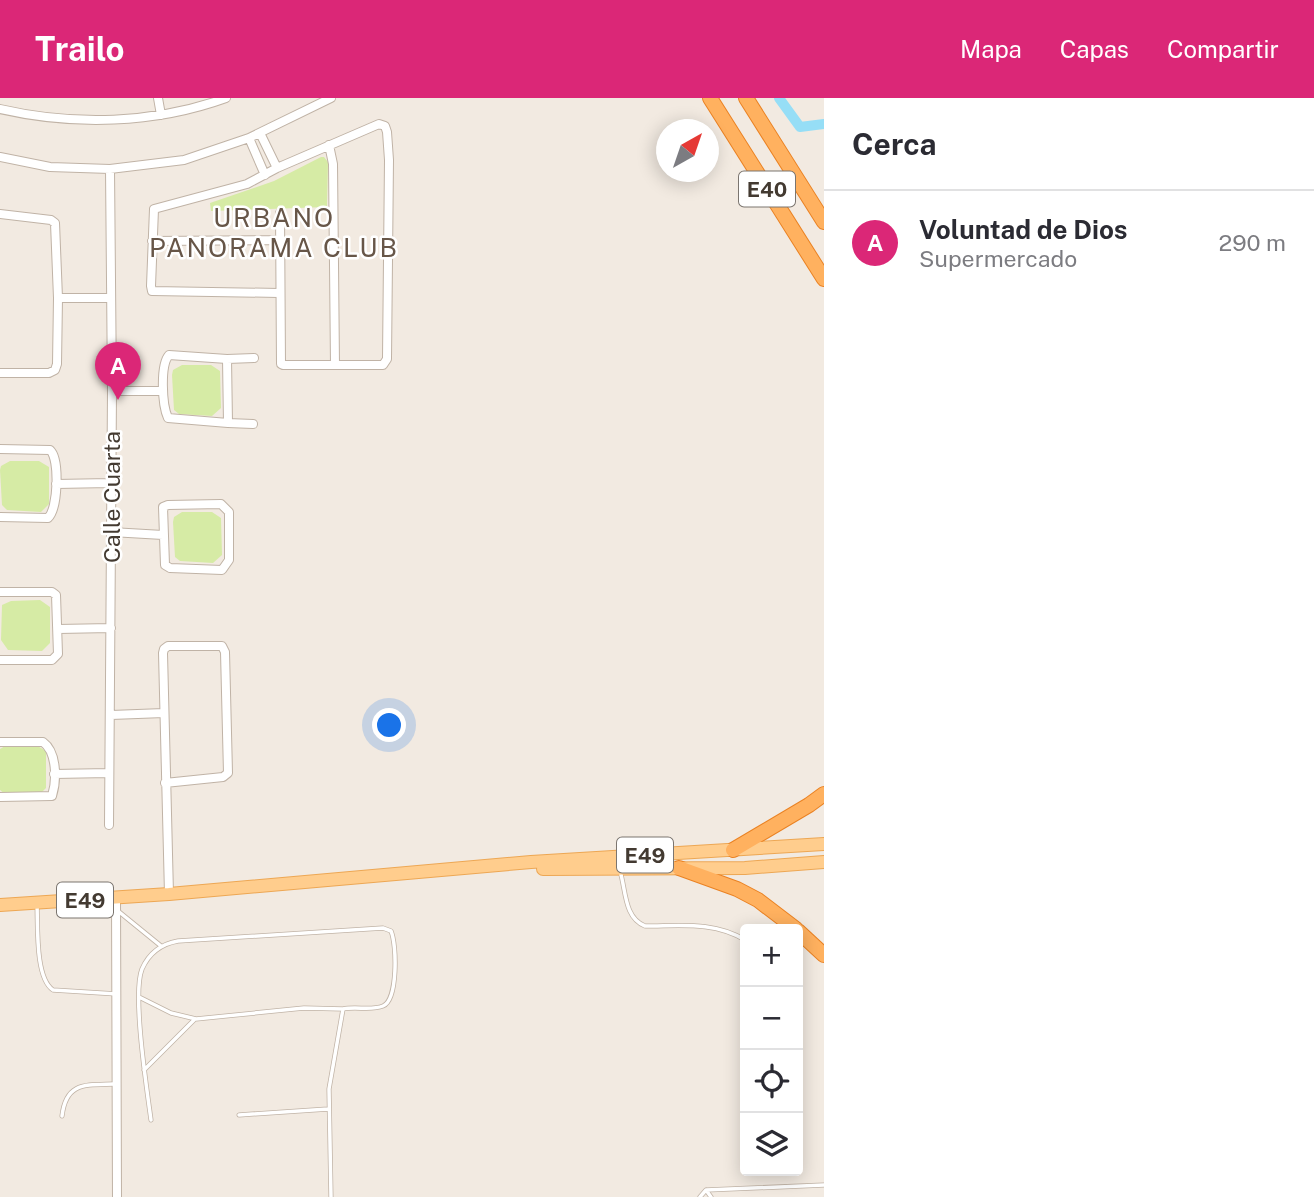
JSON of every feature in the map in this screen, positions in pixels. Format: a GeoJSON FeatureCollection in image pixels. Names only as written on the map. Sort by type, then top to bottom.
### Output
{"type":"FeatureCollection","features":[{"type":"Feature","properties":{"kind":"highway","name":"E40"},"geometry":{"type":"LineString","coordinates":[[710,98],[824,279]]}},
{"type":"Feature","properties":{"kind":"highway","name":"E40"},"geometry":{"type":"LineString","coordinates":[[746,98],[824,222]]}},
{"type":"Feature","properties":{"kind":"highway"},"geometry":{"type":"LineString","coordinates":[[733,850],[809,805],[824,793]]}},
{"type":"Feature","properties":{"kind":"highway"},"geometry":{"type":"LineString","coordinates":[[679,868],[737,889],[758,900],[789,924]]}},
{"type":"Feature","properties":{"kind":"highway"},"geometry":{"type":"LineString","coordinates":[[803,936],[824,955]]}},
{"type":"Feature","properties":{"kind":"main road","name":"E49"},"geometry":{"type":"LineString","coordinates":[[0,905],[116,904],[169,894],[531,862],[824,844]]}},
{"type":"Feature","properties":{"kind":"main road","name":"E49"},"geometry":{"type":"LineString","coordinates":[[465,869],[745,868],[824,862]]}},
{"type":"Feature","properties":{"kind":"street"},"geometry":{"type":"LineString","coordinates":[[158,98],[161,115]]}},
{"type":"Feature","properties":{"kind":"street"},"geometry":{"type":"LineString","coordinates":[[0,109],[63,119],[116,120],[161,115],[226,98]]}},
{"type":"Feature","properties":{"kind":"street"},"geometry":{"type":"LineString","coordinates":[[0,157],[50,167],[110,169],[184,160],[249,138],[331,98]]}},
{"type":"Feature","properties":{"kind":"street"},"geometry":{"type":"LineString","coordinates":[[279,293],[155,292],[151,289],[153,211],[247,184],[277,168],[382,124],[387,132],[389,160],[387,359],[383,365],[281,363],[280,213]]}},
{"type":"Feature","properties":{"kind":"street"},"geometry":{"type":"LineString","coordinates":[[260,133],[277,168]]}},
{"type":"Feature","properties":{"kind":"street"},"geometry":{"type":"LineString","coordinates":[[249,138],[265,175]]}},
{"type":"Feature","properties":{"kind":"street"},"geometry":{"type":"LineString","coordinates":[[329,145],[333,163],[335,365]]}},
{"type":"Feature","properties":{"kind":"street","name":"Calle Cuarta"},"geometry":{"type":"LineString","coordinates":[[109,825],[112,391],[110,169]]}},
{"type":"Feature","properties":{"kind":"street"},"geometry":{"type":"LineString","coordinates":[[0,214],[51,220],[55,223],[58,298],[55,370],[49,373],[0,373]]}},
{"type":"Feature","properties":{"kind":"street"},"geometry":{"type":"LineString","coordinates":[[152,241],[280,240]]}},
{"type":"Feature","properties":{"kind":"street"},"geometry":{"type":"LineString","coordinates":[[58,298],[110,298]]}},
{"type":"Feature","properties":{"kind":"street"},"geometry":{"type":"LineString","coordinates":[[253,424],[168,418],[163,391],[164,360],[169,355],[254,358]]}},
{"type":"Feature","properties":{"kind":"street"},"geometry":{"type":"LineString","coordinates":[[227,359],[228,423]]}},
{"type":"Feature","properties":{"kind":"street"},"geometry":{"type":"LineString","coordinates":[[112,391],[163,391]]}},
{"type":"Feature","properties":{"kind":"street"},"geometry":{"type":"LineString","coordinates":[[0,449],[50,450],[56,457],[56,484],[51,516],[0,517]]}},
{"type":"Feature","properties":{"kind":"street"},"geometry":{"type":"LineString","coordinates":[[56,484],[110,483]]}},
{"type":"Feature","properties":{"kind":"street"},"geometry":{"type":"LineString","coordinates":[[222,504],[229,512],[229,560],[222,570],[170,568],[165,565],[163,535],[163,507],[222,504]]}},
{"type":"Feature","properties":{"kind":"street"},"geometry":{"type":"LineString","coordinates":[[111,532],[163,535]]}},
{"type":"Feature","properties":{"kind":"street"},"geometry":{"type":"LineString","coordinates":[[0,592],[52,592],[57,599],[58,629],[56,658],[0,660]]}},
{"type":"Feature","properties":{"kind":"street"},"geometry":{"type":"LineString","coordinates":[[58,629],[111,628]]}},
{"type":"Feature","properties":{"kind":"street"},"geometry":{"type":"LineString","coordinates":[[164,783],[223,777],[228,773],[226,665],[223,648],[169,646],[164,649],[164,783],[169,894]]}},
{"type":"Feature","properties":{"kind":"street"},"geometry":{"type":"LineString","coordinates":[[111,715],[164,713]]}},
{"type":"Feature","properties":{"kind":"street"},"geometry":{"type":"LineString","coordinates":[[0,742],[43,742],[52,753],[54,774],[52,796],[0,797]]}},
{"type":"Feature","properties":{"kind":"street"},"geometry":{"type":"LineString","coordinates":[[54,774],[109,773]]}},
{"type":"Feature","properties":{"kind":"street"},"geometry":{"type":"LineString","coordinates":[[116,904],[117,1197]]}},
{"type":"Feature","properties":{"kind":"lane"},"geometry":{"type":"LineString","coordinates":[[619,869],[631,916],[637,923],[645,926],[710,926],[740,937]]}},
{"type":"Feature","properties":{"kind":"lane"},"geometry":{"type":"LineString","coordinates":[[37,903],[39,947],[43,979],[47,986],[53,990],[117,994]]}},
{"type":"Feature","properties":{"kind":"lane"},"geometry":{"type":"LineString","coordinates":[[116,904],[161,946]]}},
{"type":"Feature","properties":{"kind":"lane"},"geometry":{"type":"LineString","coordinates":[[139,997],[171,1013],[196,1019],[304,1008],[382,1007],[390,1000],[395,978],[395,940],[391,932],[383,928],[165,943],[152,953],[141,971],[139,997],[151,1119]]}},
{"type":"Feature","properties":{"kind":"lane"},"geometry":{"type":"LineString","coordinates":[[331,1197],[329,1089],[343,1009]]}},
{"type":"Feature","properties":{"kind":"lane"},"geometry":{"type":"LineString","coordinates":[[144,1069],[196,1019]]}},
{"type":"Feature","properties":{"kind":"lane"},"geometry":{"type":"LineString","coordinates":[[62,1116],[69,1092],[81,1086],[117,1084]]}},
{"type":"Feature","properties":{"kind":"lane"},"geometry":{"type":"LineString","coordinates":[[239,1115],[328,1109]]}},
{"type":"Feature","properties":{"kind":"lane"},"geometry":{"type":"LineString","coordinates":[[699,1197],[706,1190],[824,1185]]}},
{"type":"Feature","properties":{"kind":"lane"},"geometry":{"type":"LineString","coordinates":[[706,1190],[711,1197]]}},
{"type":"Feature","properties":{"kind":"green space"},"geometry":{"type":"Polygon","coordinates":[[[321,157],[328,162],[327,207],[211,211],[210,203],[274,181],[321,157]]]}},
{"type":"Feature","properties":{"kind":"green space"},"geometry":{"type":"Polygon","coordinates":[[[182,365],[211,365],[220,371],[221,408],[212,416],[179,414],[174,410],[172,375],[173,370],[182,365]]]}},
{"type":"Feature","properties":{"kind":"green space"},"geometry":{"type":"Polygon","coordinates":[[[10,461],[39,461],[49,467],[49,504],[41,512],[7,510],[2,505],[0,470],[1,466],[10,461]]]}},
{"type":"Feature","properties":{"kind":"green space"},"geometry":{"type":"Polygon","coordinates":[[[182,512],[212,512],[221,518],[222,555],[213,563],[180,561],[175,557],[173,522],[174,517],[182,512]]]}},
{"type":"Feature","properties":{"kind":"green space"},"geometry":{"type":"Polygon","coordinates":[[[40,600],[50,607],[50,643],[42,651],[8,650],[1,640],[2,605],[11,601],[40,600]]]}},
{"type":"Feature","properties":{"kind":"green space"},"geometry":{"type":"Polygon","coordinates":[[[7,745],[36,745],[46,751],[46,788],[38,796],[5,794],[0,790],[0,749],[7,745]]]}},
{"type":"Feature","properties":{"kind":"waterway"},"geometry":{"type":"LineString","coordinates":[[779,98],[800,127],[824,124]]}},
{"type":"Feature","properties":{"kind":"place","name":"Voluntad de Dios"},"geometry":{"type":"Point","coordinates":[118,400]}},
{"type":"Feature","properties":{"kind":"district","name":"URBANO PANORAMA CLUB"},"geometry":{"type":"Point","coordinates":[274,232]}}]}
